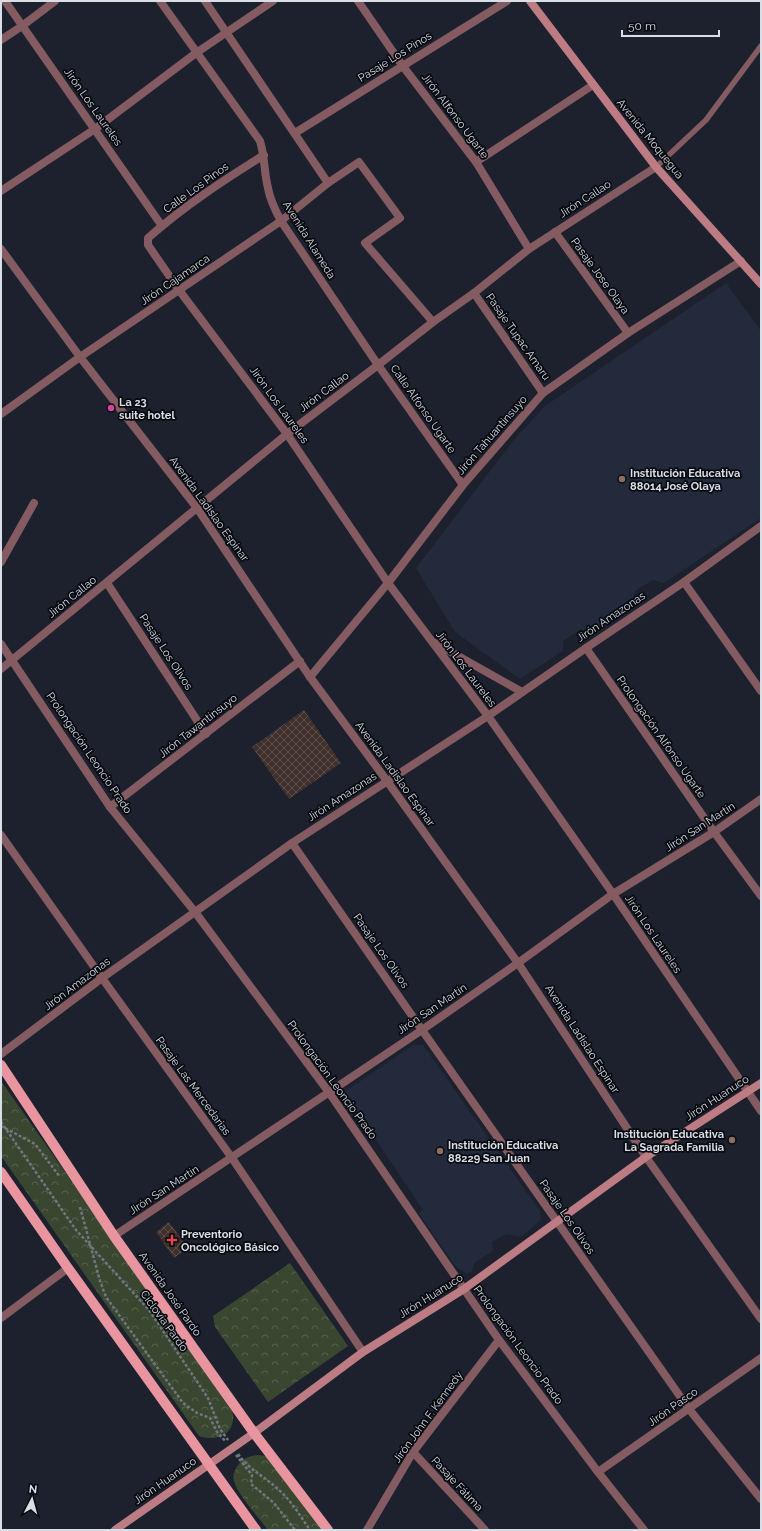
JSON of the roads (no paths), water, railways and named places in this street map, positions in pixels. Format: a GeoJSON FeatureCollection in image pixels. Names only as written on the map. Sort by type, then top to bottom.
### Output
{"type":"FeatureCollection","features":[{"type":"Feature","properties":{"kind":"main road","name":"Avenida Moquegua"},"geometry":{"type":"LineString","coordinates":[[530,1],[656,167],[761,284]]}},
{"type":"Feature","properties":{"kind":"main road","name":"Avenida José Pardo"},"geometry":{"type":"LineString","coordinates":[[1,1065],[114,1236],[254,1433],[328,1530]]}},
{"type":"Feature","properties":{"kind":"main road","name":"Jirón Huanuco"},"geometry":{"type":"LineString","coordinates":[[115,1530],[254,1433],[363,1352],[464,1289],[646,1157],[761,1083]]}},
{"type":"Feature","properties":{"kind":"main road"},"geometry":{"type":"LineString","coordinates":[[1,1172],[256,1530]]}},
{"type":"Feature","properties":{"kind":"street","name":"Jirón Los Laureles"},"geometry":{"type":"LineString","coordinates":[[6,1],[162,226]]}},
{"type":"Feature","properties":{"kind":"street"},"geometry":{"type":"LineString","coordinates":[[1,40],[55,1]]}},
{"type":"Feature","properties":{"kind":"street","name":"Avenida Alameda"},"geometry":{"type":"LineString","coordinates":[[160,1],[260,141],[264,155],[267,187],[281,221],[378,365]]}},
{"type":"Feature","properties":{"kind":"street"},"geometry":{"type":"LineString","coordinates":[[204,1],[328,182]]}},
{"type":"Feature","properties":{"kind":"street"},"geometry":{"type":"LineString","coordinates":[[1,191],[95,129],[196,53],[273,1]]}},
{"type":"Feature","properties":{"kind":"street","name":"Jirón Alfonso Ugarte"},"geometry":{"type":"LineString","coordinates":[[358,1],[402,66],[476,162],[529,249]]}},
{"type":"Feature","properties":{"kind":"street","name":"Pasaje Los Pinos"},"geometry":{"type":"LineString","coordinates":[[295,133],[506,1]]}},
{"type":"Feature","properties":{"kind":"street"},"geometry":{"type":"LineString","coordinates":[[476,162],[594,85]]}},
{"type":"Feature","properties":{"kind":"street","name":"Calle Los Pinos"},"geometry":{"type":"LineString","coordinates":[[148,245],[148,238],[162,226],[229,177],[264,155]]}},
{"type":"Feature","properties":{"kind":"street","name":"Jirón Cajamarca"},"geometry":{"type":"LineString","coordinates":[[1,414],[80,357],[281,221],[328,182],[359,162],[400,218],[365,243],[433,322]]}},
{"type":"Feature","properties":{"kind":"street","name":"Jirón Callao"},"geometry":{"type":"LineString","coordinates":[[1,669],[287,434],[433,322],[474,293],[529,249],[656,167]]}},
{"type":"Feature","properties":{"kind":"street","name":"Pasaje Jose Olaya"},"geometry":{"type":"LineString","coordinates":[[555,232],[628,333]]}},
{"type":"Feature","properties":{"kind":"street","name":"Jirón Los Laureles"},"geometry":{"type":"LineString","coordinates":[[148,245],[179,290],[287,434],[388,583],[488,716],[613,894],[761,1111]]}},
{"type":"Feature","properties":{"kind":"street","name":"Avenida Ladislao Espinar"},"geometry":{"type":"LineString","coordinates":[[1,249],[80,357],[197,508],[310,677],[387,780],[518,963],[646,1157],[761,1319]]}},
{"type":"Feature","properties":{"kind":"street","name":"Jirón Tahuantinsuyo"},"geometry":{"type":"LineString","coordinates":[[310,677],[388,583],[463,485],[543,393],[628,333],[741,261]]}},
{"type":"Feature","properties":{"kind":"street","name":"Pasaje Tupac Amaru"},"geometry":{"type":"LineString","coordinates":[[474,293],[543,393]]}},
{"type":"Feature","properties":{"kind":"street","name":"Calle Alfonso Ugarte"},"geometry":{"type":"LineString","coordinates":[[378,365],[463,485]]}},
{"type":"Feature","properties":{"kind":"street"},"geometry":{"type":"LineString","coordinates":[[1,562],[34,503]]}},
{"type":"Feature","properties":{"kind":"street","name":"Jirón Amazonas"},"geometry":{"type":"LineString","coordinates":[[1,1054],[102,978],[292,843],[387,780],[488,716],[684,582],[761,526]]}},
{"type":"Feature","properties":{"kind":"street","name":"Pasaje Los Olivos"},"geometry":{"type":"LineString","coordinates":[[107,582],[206,734]]}},
{"type":"Feature","properties":{"kind":"street"},"geometry":{"type":"LineString","coordinates":[[684,582],[761,691]]}},
{"type":"Feature","properties":{"kind":"street"},"geometry":{"type":"LineString","coordinates":[[431,640],[522,692]]}},
{"type":"Feature","properties":{"kind":"street","name":"Prolongación Leoncio Prado"},"geometry":{"type":"LineString","coordinates":[[1,644],[110,807],[195,912],[328,1092],[499,1340],[598,1472],[644,1530]]}},
{"type":"Feature","properties":{"kind":"street","name":"Prolongación Alfonso Ugarte"},"geometry":{"type":"LineString","coordinates":[[586,648],[714,832],[761,896]]}},
{"type":"Feature","properties":{"kind":"street","name":"Jirón Tawantinsuyo"},"geometry":{"type":"LineString","coordinates":[[110,807],[300,661]]}},
{"type":"Feature","properties":{"kind":"street","name":"Jirón San Martín"},"geometry":{"type":"LineString","coordinates":[[114,1236],[422,1030],[613,894],[714,832],[761,799]]}},
{"type":"Feature","properties":{"kind":"street","name":"Pasaje Las Mercedarias"},"geometry":{"type":"LineString","coordinates":[[1,834],[102,978],[232,1158],[363,1352]]}},
{"type":"Feature","properties":{"kind":"street","name":"Pasaje Los Olivos"},"geometry":{"type":"LineString","coordinates":[[292,843],[689,1409],[761,1499]]}},
{"type":"Feature","properties":{"kind":"street"},"geometry":{"type":"LineString","coordinates":[[1,1318],[68,1268]]}},
{"type":"Feature","properties":{"kind":"street","name":"Jirón John F. Kennedy"},"geometry":{"type":"LineString","coordinates":[[367,1530],[413,1452],[499,1340]]}},
{"type":"Feature","properties":{"kind":"street","name":"Jirón Pasco"},"geometry":{"type":"LineString","coordinates":[[598,1472],[761,1358]]}},
{"type":"Feature","properties":{"kind":"street","name":"Pasaje Fátima"},"geometry":{"type":"LineString","coordinates":[[413,1452],[485,1530]]}},
{"type":"Feature","properties":{"kind":"lane"},"geometry":{"type":"LineString","coordinates":[[656,167],[706,120],[761,46]]}},
{"type":"Feature","properties":{"kind":"place","name":"La 23 suite hotel"},"geometry":{"type":"Point","coordinates":[111,408]}},
{"type":"Feature","properties":{"kind":"place","name":"Institución Educativa 88014 José Olaya"},"geometry":{"type":"Point","coordinates":[622,479]}},
{"type":"Feature","properties":{"kind":"place","name":"Institución Educativa La Sagrada Familia"},"geometry":{"type":"Point","coordinates":[732,1140]}},
{"type":"Feature","properties":{"kind":"place","name":"Institución Educativa 88229 San Juan"},"geometry":{"type":"Point","coordinates":[440,1151]}},
{"type":"Feature","properties":{"kind":"place","name":"Preventorio Oncológico Básico"},"geometry":{"type":"Point","coordinates":[172,1240]}}]}
